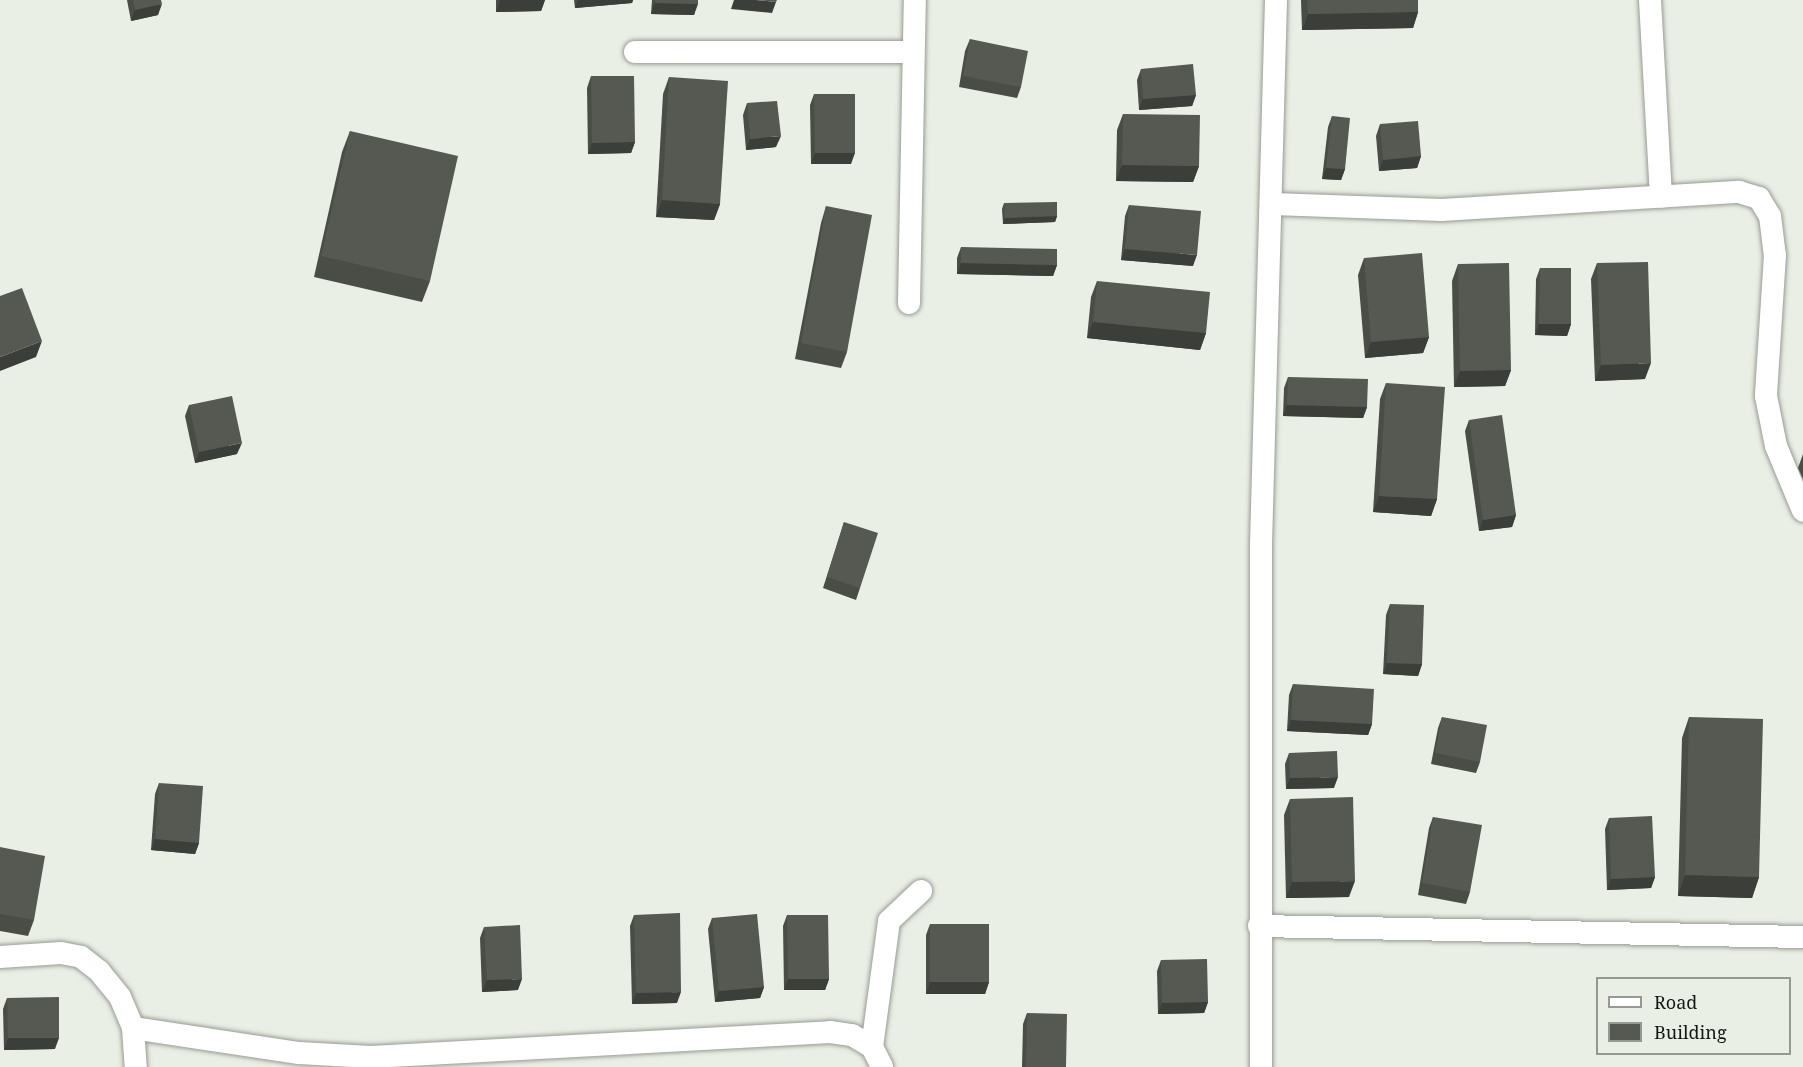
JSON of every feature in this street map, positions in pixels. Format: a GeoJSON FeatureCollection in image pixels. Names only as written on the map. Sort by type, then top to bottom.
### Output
{"type":"FeatureCollection","features":[{"type":"Feature","properties":{"kind":"street"},"geometry":{"type":"LineString","coordinates":[[909,303],[915,0]]}},
{"type":"Feature","properties":{"kind":"street"},"geometry":{"type":"LineString","coordinates":[[1261,1067],[1259,926],[1261,544],[1273,204],[1276,0]]}},
{"type":"Feature","properties":{"kind":"street"},"geometry":{"type":"LineString","coordinates":[[1650,0],[1661,197]]}},
{"type":"Feature","properties":{"kind":"street"},"geometry":{"type":"LineString","coordinates":[[635,52],[913,52]]}},
{"type":"Feature","properties":{"kind":"street"},"geometry":{"type":"LineString","coordinates":[[1273,204],[1453,210],[1739,192],[1759,198],[1770,216],[1775,255],[1766,396],[1776,446],[1803,511]]}},
{"type":"Feature","properties":{"kind":"street"},"geometry":{"type":"LineString","coordinates":[[877,1057],[889,921],[921,891]]}},
{"type":"Feature","properties":{"kind":"street"},"geometry":{"type":"LineString","coordinates":[[1259,926],[1803,937]]}},
{"type":"Feature","properties":{"kind":"street"},"geometry":{"type":"LineString","coordinates":[[0,957],[61,953],[81,957],[120,997],[133,1028],[136,1067]]}},
{"type":"Feature","properties":{"kind":"street"},"geometry":{"type":"LineString","coordinates":[[133,1028],[299,1053],[371,1057],[830,1032],[852,1035],[877,1057]]}},
{"type":"Feature","properties":{"kind":"building"},"geometry":{"type":"Polygon","coordinates":[[[133,0],[161,0],[162,4],[135,10],[133,0]]]}},
{"type":"Feature","properties":{"kind":"building"},"geometry":{"type":"Polygon","coordinates":[[[655,0],[698,0],[698,4],[655,3],[655,0]]]}},
{"type":"Feature","properties":{"kind":"building"},"geometry":{"type":"Polygon","coordinates":[[[1307,0],[1418,0],[1418,12],[1308,14],[1307,0]]]}},
{"type":"Feature","properties":{"kind":"building"},"geometry":{"type":"Polygon","coordinates":[[[970,39],[1028,51],[1021,87],[963,76],[970,39]]]}},
{"type":"Feature","properties":{"kind":"building"},"geometry":{"type":"Polygon","coordinates":[[[1193,64],[1196,95],[1143,99],[1141,69],[1193,64]]]}},
{"type":"Feature","properties":{"kind":"building"},"geometry":{"type":"Polygon","coordinates":[[[591,76],[634,76],[635,142],[592,143],[591,76]]]}},
{"type":"Feature","properties":{"kind":"building"},"geometry":{"type":"Polygon","coordinates":[[[669,77],[728,81],[720,204],[662,200],[669,77]]]}},
{"type":"Feature","properties":{"kind":"building"},"geometry":{"type":"Polygon","coordinates":[[[814,94],[855,94],[855,153],[815,153],[814,94]]]}},
{"type":"Feature","properties":{"kind":"building"},"geometry":{"type":"Polygon","coordinates":[[[777,101],[781,136],[750,139],[747,103],[777,101]]]}},
{"type":"Feature","properties":{"kind":"building"},"geometry":{"type":"Polygon","coordinates":[[[1123,114],[1200,115],[1199,166],[1122,165],[1123,114]]]}},
{"type":"Feature","properties":{"kind":"building"},"geometry":{"type":"Polygon","coordinates":[[[1332,116],[1350,118],[1345,169],[1326,168],[1332,116]]]}},
{"type":"Feature","properties":{"kind":"building"},"geometry":{"type":"Polygon","coordinates":[[[1418,121],[1421,156],[1383,160],[1380,124],[1418,121]]]}},
{"type":"Feature","properties":{"kind":"building"},"geometry":{"type":"Polygon","coordinates":[[[350,131],[458,156],[430,281],[321,256],[350,131]]]}},
{"type":"Feature","properties":{"kind":"building"},"geometry":{"type":"Polygon","coordinates":[[[1057,202],[1057,216],[1005,218],[1004,203],[1057,202]]]}},
{"type":"Feature","properties":{"kind":"building"},"geometry":{"type":"Polygon","coordinates":[[[1129,205],[1201,211],[1197,255],[1125,249],[1129,205]]]}},
{"type":"Feature","properties":{"kind":"building"},"geometry":{"type":"Polygon","coordinates":[[[826,206],[872,215],[847,352],[801,343],[826,206]]]}},
{"type":"Feature","properties":{"kind":"building"},"geometry":{"type":"Polygon","coordinates":[[[961,247],[1057,249],[1057,265],[961,263],[961,247]]]}},
{"type":"Feature","properties":{"kind":"building"},"geometry":{"type":"Polygon","coordinates":[[[1422,253],[1429,337],[1371,342],[1364,258],[1422,253]]]}},
{"type":"Feature","properties":{"kind":"building"},"geometry":{"type":"Polygon","coordinates":[[[1648,262],[1651,363],[1601,365],[1597,263],[1648,262]]]}},
{"type":"Feature","properties":{"kind":"building"},"geometry":{"type":"Polygon","coordinates":[[[1509,263],[1511,370],[1460,371],[1458,264],[1509,263]]]}},
{"type":"Feature","properties":{"kind":"building"},"geometry":{"type":"Polygon","coordinates":[[[1540,268],[1571,268],[1571,324],[1539,324],[1540,268]]]}},
{"type":"Feature","properties":{"kind":"building"},"geometry":{"type":"Polygon","coordinates":[[[1097,281],[1210,292],[1206,333],[1093,322],[1097,281]]]}},
{"type":"Feature","properties":{"kind":"building"},"geometry":{"type":"Polygon","coordinates":[[[22,288],[42,341],[0,357],[0,296],[22,288]]]}},
{"type":"Feature","properties":{"kind":"building"},"geometry":{"type":"Polygon","coordinates":[[[1288,377],[1368,379],[1367,407],[1287,405],[1288,377]]]}},
{"type":"Feature","properties":{"kind":"building"},"geometry":{"type":"Polygon","coordinates":[[[1386,383],[1445,387],[1437,499],[1379,496],[1386,383]]]}},
{"type":"Feature","properties":{"kind":"building"},"geometry":{"type":"Polygon","coordinates":[[[232,396],[242,443],[199,452],[189,405],[232,396]]]}},
{"type":"Feature","properties":{"kind":"building"},"geometry":{"type":"Polygon","coordinates":[[[1502,415],[1516,515],[1483,520],[1469,420],[1502,415]]]}},
{"type":"Feature","properties":{"kind":"building"},"geometry":{"type":"Polygon","coordinates":[[[844,522],[878,533],[860,588],[827,577],[844,522]]]}},
{"type":"Feature","properties":{"kind":"building"},"geometry":{"type":"Polygon","coordinates":[[[1390,604],[1424,605],[1422,664],[1387,663],[1390,604]]]}},
{"type":"Feature","properties":{"kind":"building"},"geometry":{"type":"Polygon","coordinates":[[[1293,684],[1374,689],[1372,724],[1291,720],[1293,684]]]}},
{"type":"Feature","properties":{"kind":"building"},"geometry":{"type":"Polygon","coordinates":[[[1442,717],[1487,725],[1480,762],[1435,753],[1442,717]]]}},
{"type":"Feature","properties":{"kind":"building"},"geometry":{"type":"Polygon","coordinates":[[[1689,717],[1763,719],[1759,877],[1685,875],[1689,717]]]}},
{"type":"Feature","properties":{"kind":"building"},"geometry":{"type":"Polygon","coordinates":[[[1337,751],[1338,777],[1290,778],[1289,753],[1337,751]]]}},
{"type":"Feature","properties":{"kind":"building"},"geometry":{"type":"Polygon","coordinates":[[[159,783],[203,786],[199,843],[155,839],[159,783]]]}},
{"type":"Feature","properties":{"kind":"building"},"geometry":{"type":"Polygon","coordinates":[[[1353,797],[1355,881],[1292,882],[1290,799],[1353,797]]]}},
{"type":"Feature","properties":{"kind":"building"},"geometry":{"type":"Polygon","coordinates":[[[1652,816],[1655,877],[1611,879],[1609,818],[1652,816]]]}},
{"type":"Feature","properties":{"kind":"building"},"geometry":{"type":"Polygon","coordinates":[[[1433,817],[1482,825],[1470,892],[1422,883],[1433,817]]]}},
{"type":"Feature","properties":{"kind":"building"},"geometry":{"type":"Polygon","coordinates":[[[0,847],[45,856],[34,920],[0,914],[0,847]]]}},
{"type":"Feature","properties":{"kind":"building"},"geometry":{"type":"Polygon","coordinates":[[[680,913],[681,992],[636,993],[634,915],[680,913]]]}},
{"type":"Feature","properties":{"kind":"building"},"geometry":{"type":"Polygon","coordinates":[[[757,914],[764,987],[719,991],[712,918],[757,914]]]}},
{"type":"Feature","properties":{"kind":"building"},"geometry":{"type":"Polygon","coordinates":[[[787,915],[828,915],[829,979],[788,979],[787,915]]]}},
{"type":"Feature","properties":{"kind":"building"},"geometry":{"type":"Polygon","coordinates":[[[930,924],[989,924],[989,982],[930,982],[930,924]]]}},
{"type":"Feature","properties":{"kind":"building"},"geometry":{"type":"Polygon","coordinates":[[[520,925],[522,979],[487,980],[484,927],[520,925]]]}},
{"type":"Feature","properties":{"kind":"building"},"geometry":{"type":"Polygon","coordinates":[[[1207,959],[1208,1002],[1162,1003],[1161,960],[1207,959]]]}},
{"type":"Feature","properties":{"kind":"building"},"geometry":{"type":"Polygon","coordinates":[[[59,997],[59,1038],[8,1038],[7,998],[59,997]]]}},
{"type":"Feature","properties":{"kind":"building"},"geometry":{"type":"Polygon","coordinates":[[[1027,1013],[1067,1014],[1066,1067],[1026,1067],[1027,1013]]]}}]}
